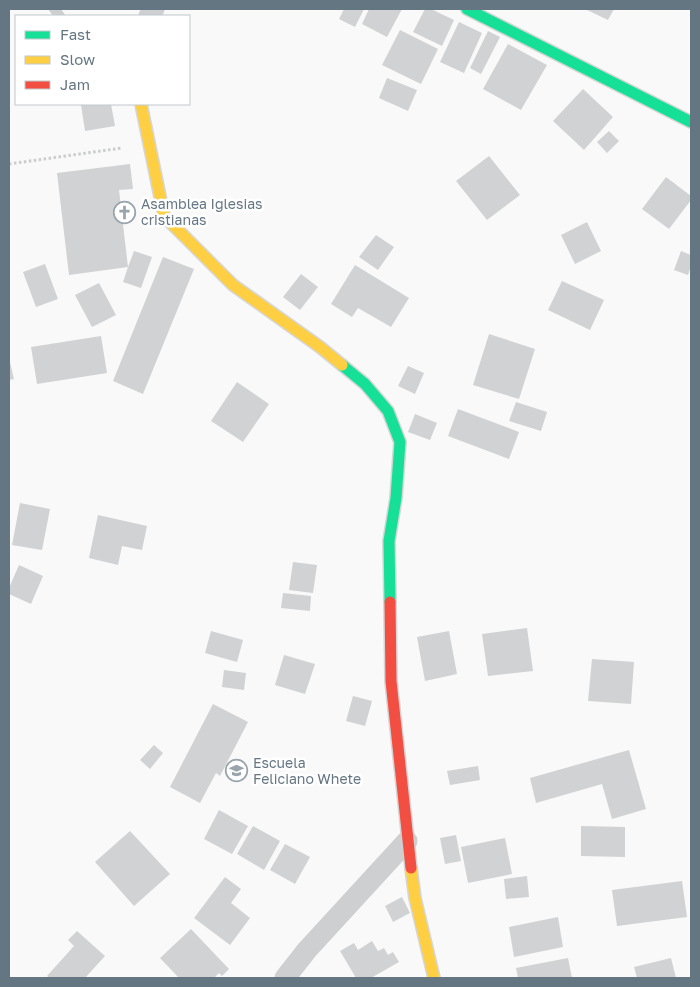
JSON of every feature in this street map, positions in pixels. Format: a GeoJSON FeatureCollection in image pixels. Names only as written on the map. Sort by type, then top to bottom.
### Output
{"type":"FeatureCollection","features":[{"type":"Feature","properties":{"kind":"street"},"geometry":{"type":"LineString","coordinates":[[467,9],[691,122]]}},
{"type":"Feature","properties":{"kind":"street"},"geometry":{"type":"LineString","coordinates":[[141,105],[164,216],[233,285],[320,347],[365,384],[388,411],[400,442],[396,498],[390,541],[391,681],[407,841],[415,898],[434,978]]}},
{"type":"Feature","properties":{"kind":"street"},"geometry":{"type":"LineString","coordinates":[[285,978],[307,950],[407,841]]}},
{"type":"Feature","properties":{"kind":"path"},"geometry":{"type":"LineString","coordinates":[[9,164],[149,144]]}},
{"type":"Feature","properties":{"kind":"building"},"geometry":{"type":"Polygon","coordinates":[[[344,9],[364,9],[355,27],[339,19],[344,9]]]}},
{"type":"Feature","properties":{"kind":"building"},"geometry":{"type":"Polygon","coordinates":[[[369,9],[402,9],[387,37],[362,24],[369,9]]]}},
{"type":"Feature","properties":{"kind":"building"},"geometry":{"type":"Polygon","coordinates":[[[425,9],[431,9],[454,20],[442,46],[413,32],[425,9]]]}},
{"type":"Feature","properties":{"kind":"building"},"geometry":{"type":"Polygon","coordinates":[[[585,9],[614,9],[608,20],[585,9]]]}},
{"type":"Feature","properties":{"kind":"building"},"geometry":{"type":"Polygon","coordinates":[[[459,22],[482,33],[464,73],[440,62],[459,22]]]}},
{"type":"Feature","properties":{"kind":"building"},"geometry":{"type":"Polygon","coordinates":[[[400,30],[438,49],[421,84],[382,65],[400,30]]]}},
{"type":"Feature","properties":{"kind":"building"},"geometry":{"type":"Polygon","coordinates":[[[488,31],[500,37],[481,74],[470,68],[488,31]]]}},
{"type":"Feature","properties":{"kind":"building"},"geometry":{"type":"Polygon","coordinates":[[[508,44],[547,65],[521,110],[483,89],[508,44]]]}},
{"type":"Feature","properties":{"kind":"building"},"geometry":{"type":"Polygon","coordinates":[[[387,78],[417,90],[408,111],[379,98],[387,78]]]}},
{"type":"Feature","properties":{"kind":"building"},"geometry":{"type":"Polygon","coordinates":[[[583,89],[613,117],[584,150],[553,121],[583,89]]]}},
{"type":"Feature","properties":{"kind":"building"},"geometry":{"type":"Polygon","coordinates":[[[81,105],[111,105],[115,126],[85,131],[81,105]]]}},
{"type":"Feature","properties":{"kind":"building"},"geometry":{"type":"Polygon","coordinates":[[[609,131],[619,141],[607,153],[597,142],[609,131]]]}},
{"type":"Feature","properties":{"kind":"building"},"geometry":{"type":"Polygon","coordinates":[[[489,156],[520,195],[487,220],[456,181],[489,156]]]}},
{"type":"Feature","properties":{"kind":"building"},"geometry":{"type":"Polygon","coordinates":[[[130,164],[133,189],[119,190],[128,267],[69,275],[57,173],[130,164]]]}},
{"type":"Feature","properties":{"kind":"building"},"geometry":{"type":"Polygon","coordinates":[[[666,177],[691,196],[691,200],[669,229],[642,209],[666,177]]]}},
{"type":"Feature","properties":{"kind":"building"},"geometry":{"type":"Polygon","coordinates":[[[587,222],[601,251],[575,264],[561,235],[587,222]]]}},
{"type":"Feature","properties":{"kind":"building"},"geometry":{"type":"Polygon","coordinates":[[[376,235],[394,247],[378,270],[359,257],[376,235]]]}},
{"type":"Feature","properties":{"kind":"building"},"geometry":{"type":"Polygon","coordinates":[[[134,251],[152,257],[141,288],[123,282],[134,251]]]}},
{"type":"Feature","properties":{"kind":"building"},"geometry":{"type":"Polygon","coordinates":[[[681,251],[691,255],[691,266],[688,275],[674,270],[681,251]]]}},
{"type":"Feature","properties":{"kind":"building"},"geometry":{"type":"Polygon","coordinates":[[[163,257],[194,269],[143,394],[113,381],[163,257]]]}},
{"type":"Feature","properties":{"kind":"building"},"geometry":{"type":"Polygon","coordinates":[[[45,264],[58,299],[36,307],[23,272],[45,264]]]}},
{"type":"Feature","properties":{"kind":"building"},"geometry":{"type":"Polygon","coordinates":[[[355,265],[409,298],[391,327],[358,308],[352,317],[331,304],[355,265]]]}},
{"type":"Feature","properties":{"kind":"building"},"geometry":{"type":"Polygon","coordinates":[[[301,274],[318,287],[300,310],[283,297],[301,274]]]}},
{"type":"Feature","properties":{"kind":"building"},"geometry":{"type":"Polygon","coordinates":[[[562,281],[604,300],[590,330],[548,310],[562,281]]]}},
{"type":"Feature","properties":{"kind":"building"},"geometry":{"type":"Polygon","coordinates":[[[99,283],[116,315],[92,327],[75,295],[99,283]]]}},
{"type":"Feature","properties":{"kind":"building"},"geometry":{"type":"Polygon","coordinates":[[[489,334],[535,349],[519,399],[473,385],[489,334]]]}},
{"type":"Feature","properties":{"kind":"building"},"geometry":{"type":"Polygon","coordinates":[[[101,336],[107,373],[37,384],[31,347],[101,336]]]}},
{"type":"Feature","properties":{"kind":"building"},"geometry":{"type":"Polygon","coordinates":[[[9,358],[14,379],[9,380],[9,358]]]}},
{"type":"Feature","properties":{"kind":"building"},"geometry":{"type":"Polygon","coordinates":[[[408,366],[424,373],[415,394],[398,386],[408,366]]]}},
{"type":"Feature","properties":{"kind":"building"},"geometry":{"type":"Polygon","coordinates":[[[237,382],[269,404],[243,442],[211,421],[237,382]]]}},
{"type":"Feature","properties":{"kind":"building"},"geometry":{"type":"Polygon","coordinates":[[[516,402],[547,412],[541,431],[509,421],[516,402]]]}},
{"type":"Feature","properties":{"kind":"building"},"geometry":{"type":"Polygon","coordinates":[[[458,409],[519,432],[509,459],[448,436],[458,409]]]}},
{"type":"Feature","properties":{"kind":"building"},"geometry":{"type":"Polygon","coordinates":[[[415,414],[437,423],[430,440],[408,432],[415,414]]]}},
{"type":"Feature","properties":{"kind":"building"},"geometry":{"type":"Polygon","coordinates":[[[20,503],[50,509],[42,550],[12,545],[20,503]]]}},
{"type":"Feature","properties":{"kind":"building"},"geometry":{"type":"Polygon","coordinates":[[[98,515],[147,526],[142,550],[122,546],[118,565],[89,558],[98,515]]]}},
{"type":"Feature","properties":{"kind":"building"},"geometry":{"type":"Polygon","coordinates":[[[293,562],[317,565],[313,593],[289,590],[293,562]]]}},
{"type":"Feature","properties":{"kind":"building"},"geometry":{"type":"Polygon","coordinates":[[[19,565],[43,576],[31,604],[9,594],[9,588],[19,565]]]}},
{"type":"Feature","properties":{"kind":"building"},"geometry":{"type":"Polygon","coordinates":[[[283,593],[311,596],[310,611],[281,608],[283,593]]]}},
{"type":"Feature","properties":{"kind":"building"},"geometry":{"type":"Polygon","coordinates":[[[527,628],[533,671],[488,676],[482,634],[527,628]]]}},
{"type":"Feature","properties":{"kind":"building"},"geometry":{"type":"Polygon","coordinates":[[[211,631],[243,640],[237,662],[205,653],[211,631]]]}},
{"type":"Feature","properties":{"kind":"building"},"geometry":{"type":"Polygon","coordinates":[[[449,631],[457,674],[425,681],[417,637],[449,631]]]}},
{"type":"Feature","properties":{"kind":"building"},"geometry":{"type":"Polygon","coordinates":[[[284,655],[315,664],[305,694],[275,685],[284,655]]]}},
{"type":"Feature","properties":{"kind":"building"},"geometry":{"type":"Polygon","coordinates":[[[592,659],[634,662],[631,704],[588,701],[592,659]]]}},
{"type":"Feature","properties":{"kind":"building"},"geometry":{"type":"Polygon","coordinates":[[[224,670],[246,673],[244,690],[222,687],[224,670]]]}},
{"type":"Feature","properties":{"kind":"building"},"geometry":{"type":"Polygon","coordinates":[[[353,696],[372,701],[365,726],[346,721],[353,696]]]}},
{"type":"Feature","properties":{"kind":"building"},"geometry":{"type":"Polygon","coordinates":[[[213,704],[248,722],[220,776],[216,773],[200,803],[170,787],[213,704]]]}},
{"type":"Feature","properties":{"kind":"building"},"geometry":{"type":"Polygon","coordinates":[[[154,745],[163,753],[150,769],[140,760],[154,745]]]}},
{"type":"Feature","properties":{"kind":"building"},"geometry":{"type":"Polygon","coordinates":[[[629,750],[646,809],[612,819],[602,784],[536,803],[530,778],[629,750]]]}},
{"type":"Feature","properties":{"kind":"building"},"geometry":{"type":"Polygon","coordinates":[[[478,766],[480,780],[450,785],[447,771],[478,766]]]}},
{"type":"Feature","properties":{"kind":"building"},"geometry":{"type":"Polygon","coordinates":[[[219,810],[248,826],[232,854],[204,839],[219,810]]]}},
{"type":"Feature","properties":{"kind":"building"},"geometry":{"type":"Polygon","coordinates":[[[253,826],[280,841],[264,870],[237,854],[253,826]]]}},
{"type":"Feature","properties":{"kind":"building"},"geometry":{"type":"Polygon","coordinates":[[[581,826],[625,827],[625,857],[581,856],[581,826]]]}},
{"type":"Feature","properties":{"kind":"building"},"geometry":{"type":"Polygon","coordinates":[[[130,831],[170,874],[134,906],[95,862],[130,831]]]}},
{"type":"Feature","properties":{"kind":"building"},"geometry":{"type":"Polygon","coordinates":[[[456,835],[461,861],[445,864],[440,838],[456,835]]]}},
{"type":"Feature","properties":{"kind":"building"},"geometry":{"type":"Polygon","coordinates":[[[505,838],[512,874],[468,883],[461,847],[505,838]]]}},
{"type":"Feature","properties":{"kind":"building"},"geometry":{"type":"Polygon","coordinates":[[[285,844],[310,857],[295,884],[270,870],[285,844]]]}},
{"type":"Feature","properties":{"kind":"building"},"geometry":{"type":"Polygon","coordinates":[[[527,876],[529,897],[506,899],[504,879],[527,876]]]}},
{"type":"Feature","properties":{"kind":"building"},"geometry":{"type":"Polygon","coordinates":[[[225,877],[241,889],[231,903],[250,918],[230,945],[194,918],[225,877]]]}},
{"type":"Feature","properties":{"kind":"building"},"geometry":{"type":"Polygon","coordinates":[[[682,881],[687,917],[617,926],[612,890],[682,881]]]}},
{"type":"Feature","properties":{"kind":"building"},"geometry":{"type":"Polygon","coordinates":[[[402,897],[410,913],[393,922],[385,906],[402,897]]]}},
{"type":"Feature","properties":{"kind":"building"},"geometry":{"type":"Polygon","coordinates":[[[558,917],[563,947],[514,957],[509,927],[558,917]]]}},
{"type":"Feature","properties":{"kind":"building"},"geometry":{"type":"Polygon","coordinates":[[[191,929],[229,969],[222,976],[219,973],[214,978],[179,978],[160,958],[191,929]]]}},
{"type":"Feature","properties":{"kind":"building"},"geometry":{"type":"Polygon","coordinates":[[[77,931],[105,956],[85,978],[50,978],[47,976],[74,946],[68,940],[77,931]]]}},
{"type":"Feature","properties":{"kind":"building"},"geometry":{"type":"Polygon","coordinates":[[[372,941],[378,951],[384,948],[388,955],[393,952],[399,962],[371,978],[356,978],[340,951],[354,943],[358,950],[372,941]]]}},
{"type":"Feature","properties":{"kind":"building"},"geometry":{"type":"Polygon","coordinates":[[[568,958],[572,978],[518,978],[516,968],[568,958]]]}},
{"type":"Feature","properties":{"kind":"building"},"geometry":{"type":"Polygon","coordinates":[[[671,958],[676,978],[637,978],[634,967],[671,958]]]}},
{"type":"Feature","properties":{"kind":"traffic: fast"},"geometry":{"type":"LineString","coordinates":[[467,9],[691,122]]}},
{"type":"Feature","properties":{"kind":"traffic: fast"},"geometry":{"type":"LineString","coordinates":[[342,365],[365,384],[388,411],[400,442],[396,498],[389,541],[390,602]]}},
{"type":"Feature","properties":{"kind":"traffic: slow"},"geometry":{"type":"LineString","coordinates":[[141,105],[164,216],[233,285],[342,365]]}},
{"type":"Feature","properties":{"kind":"traffic: slow"},"geometry":{"type":"LineString","coordinates":[[411,868],[415,898],[434,978]]}},
{"type":"Feature","properties":{"kind":"traffic: jam"},"geometry":{"type":"LineString","coordinates":[[390,602],[391,681],[411,868]]}},
{"type":"Feature","properties":{"kind":"place","name":"Asamblea Iglesias cristianas"},"geometry":{"type":"Point","coordinates":[125,212]}},
{"type":"Feature","properties":{"kind":"place","name":"Escuela Feliciano Whete"},"geometry":{"type":"Point","coordinates":[237,771]}}]}
